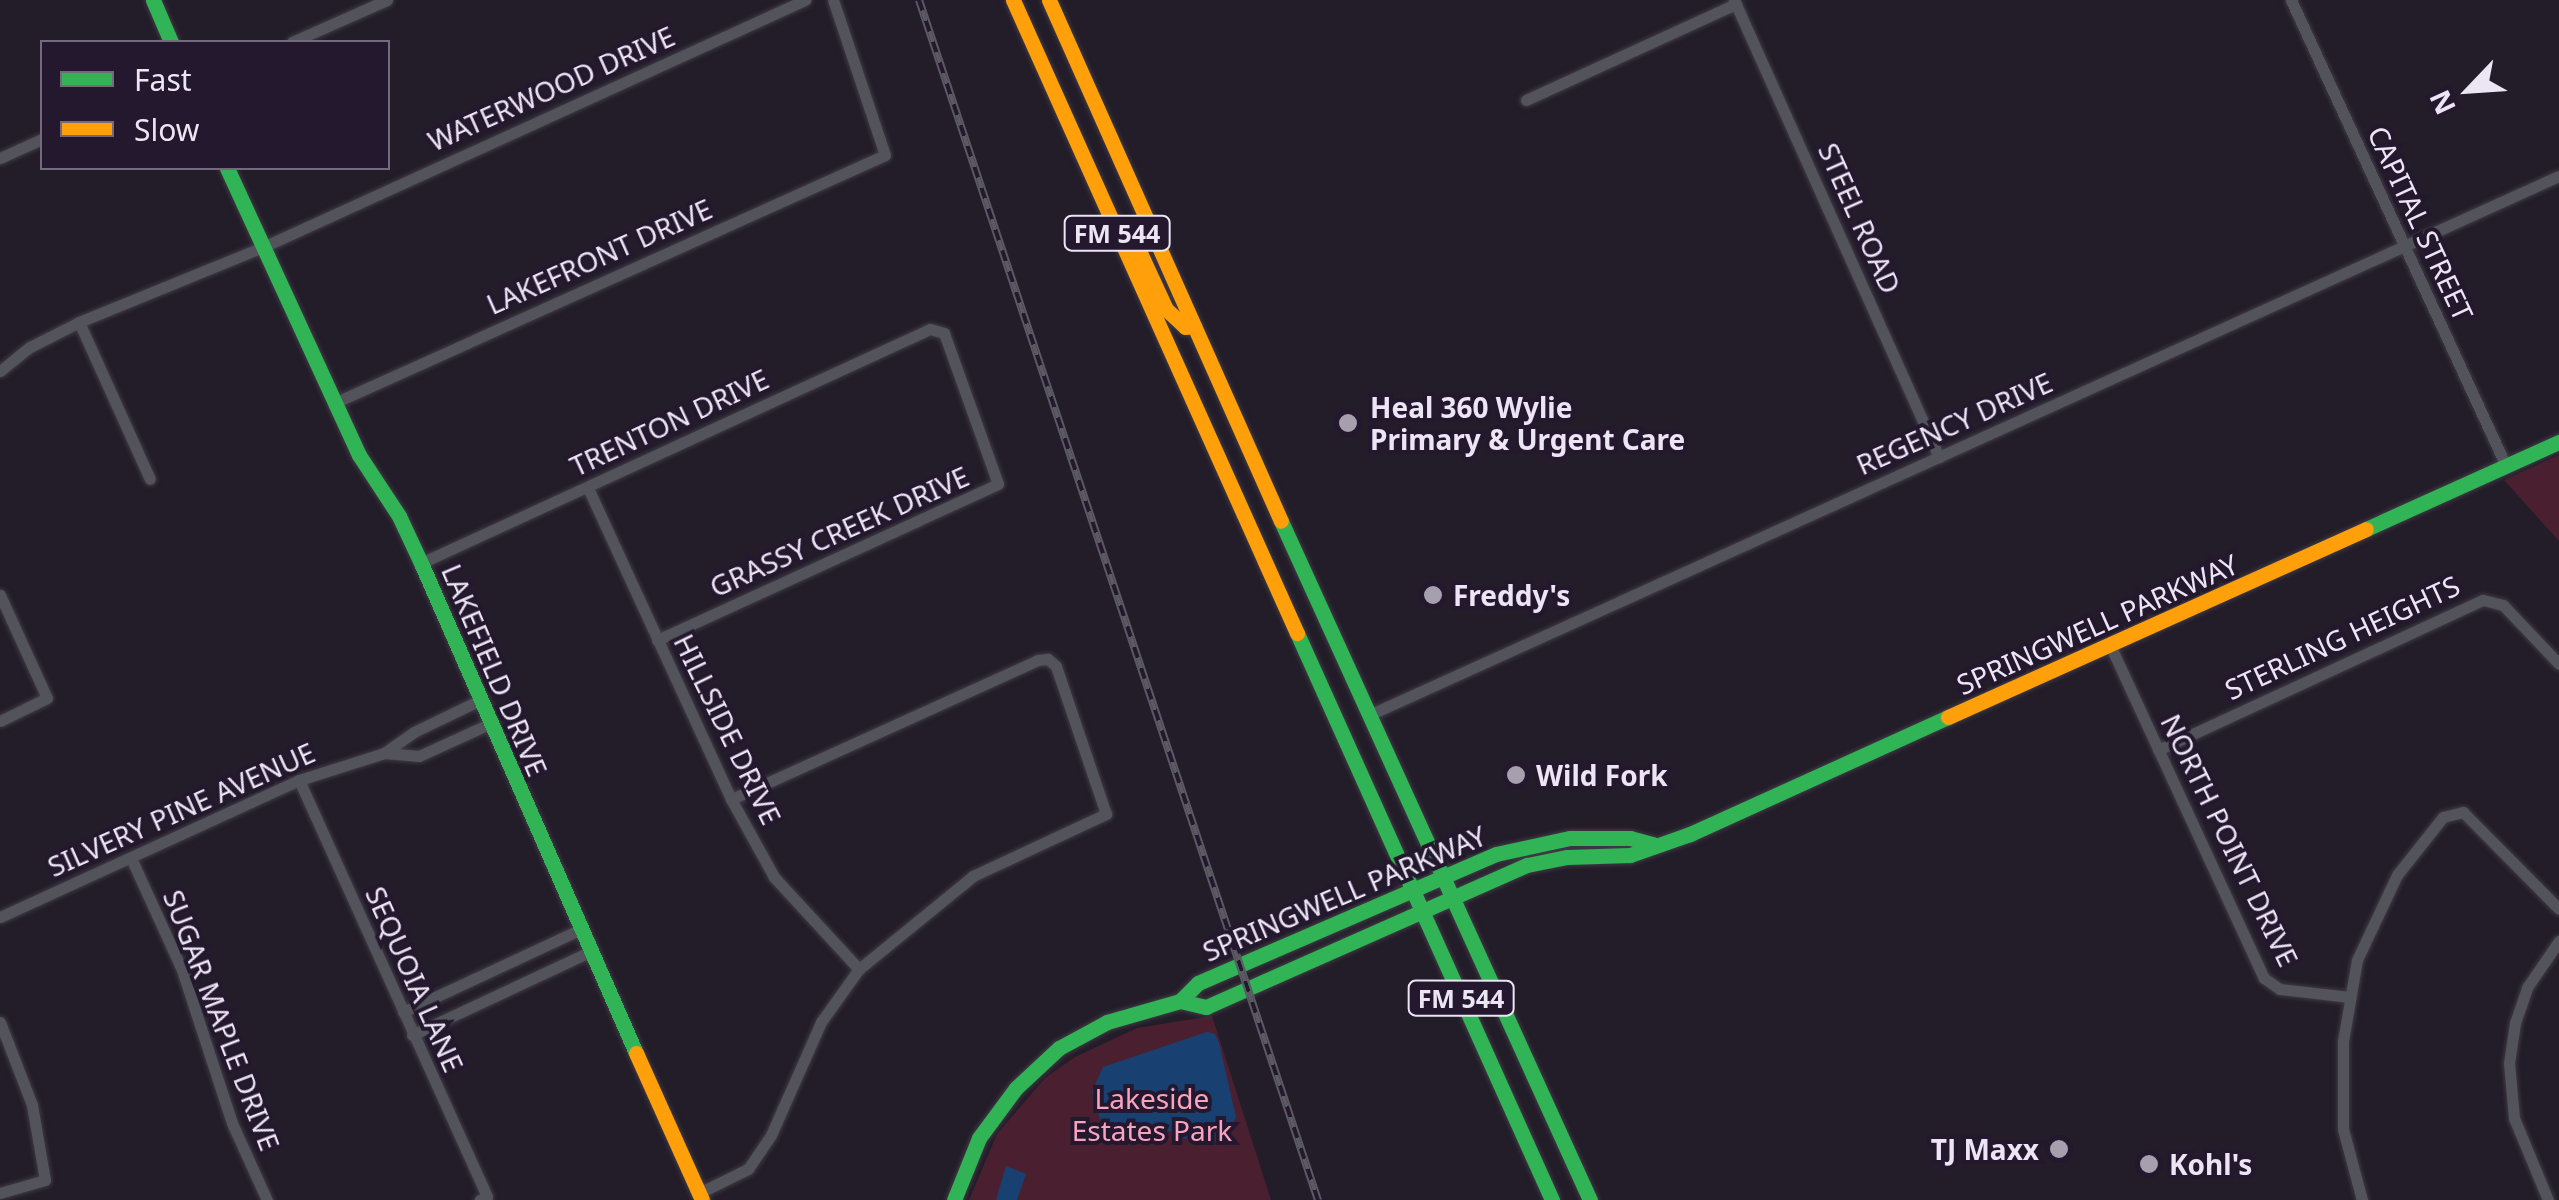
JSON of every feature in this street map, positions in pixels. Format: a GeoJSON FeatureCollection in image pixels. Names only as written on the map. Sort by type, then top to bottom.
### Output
{"type":"FeatureCollection","features":[{"type":"Feature","properties":{"kind":"street"},"geometry":{"type":"LineString","coordinates":[[152,0],[170,40]]}},
{"type":"Feature","properties":{"kind":"street"},"geometry":{"type":"LineString","coordinates":[[297,40],[387,0]]}},
{"type":"Feature","properties":{"kind":"street","name":"WATERWOOD DRIVE"},"geometry":{"type":"LineString","coordinates":[[0,371],[30,348],[79,322],[263,246],[804,0]]}},
{"type":"Feature","properties":{"kind":"street","name":"LAKEFRONT DRIVE"},"geometry":{"type":"LineString","coordinates":[[334,403],[884,155],[833,0]]}},
{"type":"Feature","properties":{"kind":"street","name":"FM 544"},"geometry":{"type":"LineString","coordinates":[[1013,0],[1550,1194]]}},
{"type":"Feature","properties":{"kind":"street","name":"FM 544"},"geometry":{"type":"LineString","coordinates":[[1049,0],[1449,897],[1590,1200]]}},
{"type":"Feature","properties":{"kind":"street","name":"CAPITAL STREET"},"geometry":{"type":"LineString","coordinates":[[2291,0],[2506,466]]}},
{"type":"Feature","properties":{"kind":"street"},"geometry":{"type":"LineString","coordinates":[[1526,100],[1735,2]]}},
{"type":"Feature","properties":{"kind":"street","name":"STEEL ROAD"},"geometry":{"type":"LineString","coordinates":[[1735,2],[1939,457]]}},
{"type":"Feature","properties":{"kind":"street"},"geometry":{"type":"LineString","coordinates":[[0,158],[40,140]]}},
{"type":"Feature","properties":{"kind":"street","name":"LAKEFIELD DRIVE"},"geometry":{"type":"LineString","coordinates":[[229,170],[334,403],[421,563],[478,702],[700,1196]]}},
{"type":"Feature","properties":{"kind":"street","name":"REGENCY DRIVE"},"geometry":{"type":"LineString","coordinates":[[1369,715],[2559,176]]}},
{"type":"Feature","properties":{"kind":"street"},"geometry":{"type":"LineString","coordinates":[[1118,236],[1141,256],[1175,320],[1186,328],[1194,326]]}},
{"type":"Feature","properties":{"kind":"street"},"geometry":{"type":"LineString","coordinates":[[79,322],[150,480]]}},
{"type":"Feature","properties":{"kind":"street","name":"TRENTON DRIVE"},"geometry":{"type":"LineString","coordinates":[[421,563],[930,329],[938,329]]}},
{"type":"Feature","properties":{"kind":"street","name":"GRASSY CREEK DRIVE"},"geometry":{"type":"LineString","coordinates":[[658,640],[998,484],[944,332],[938,329]]}},
{"type":"Feature","properties":{"kind":"street","name":"SPRINGWELL PARKWAY"},"geometry":{"type":"LineString","coordinates":[[1180,1001],[1206,1007],[1527,865],[1567,857],[1630,854],[1690,834],[2559,442]]}},
{"type":"Feature","properties":{"kind":"street","name":"HILLSIDE DRIVE"},"geometry":{"type":"LineString","coordinates":[[588,488],[731,799],[774,877],[859,969]]}},
{"type":"Feature","properties":{"kind":"street"},"geometry":{"type":"LineString","coordinates":[[1266,567],[1297,553]]}},
{"type":"Feature","properties":{"kind":"street"},"geometry":{"type":"LineString","coordinates":[[0,595],[47,698],[0,721]]}},
{"type":"Feature","properties":{"kind":"street","name":"STERLING HEIGHTS"},"geometry":{"type":"LineString","coordinates":[[2158,750],[2483,600],[2494,600],[2559,664]]}},
{"type":"Feature","properties":{"kind":"street","name":"NORTH POINT DRIVE"},"geometry":{"type":"LineString","coordinates":[[2110,645],[2264,978],[2280,989],[2349,997]]}},
{"type":"Feature","properties":{"kind":"street"},"geometry":{"type":"LineString","coordinates":[[700,1196],[748,1169],[771,1135],[821,1022],[859,969],[973,876],[1106,814],[1056,666],[1048,660],[1038,660],[731,799]]}},
{"type":"Feature","properties":{"kind":"street","name":"SILVERY PINE AVENUE"},"geometry":{"type":"LineString","coordinates":[[0,917],[299,780],[384,753],[414,732],[478,702]]}},
{"type":"Feature","properties":{"kind":"street","name":"SILVERY PINE AVENUE"},"geometry":{"type":"LineString","coordinates":[[384,753],[420,756],[489,724]]}},
{"type":"Feature","properties":{"kind":"street","name":"SEQUOIA LANE"},"geometry":{"type":"LineString","coordinates":[[299,780],[483,1198]]}},
{"type":"Feature","properties":{"kind":"street"},"geometry":{"type":"LineString","coordinates":[[2362,1200],[2342,1115],[2340,1073],[2349,997],[2366,935],[2397,875],[2443,817],[2457,811],[2470,815],[2559,909]]}},
{"type":"Feature","properties":{"kind":"street","name":"SPRINGWELL PARKWAY"},"geometry":{"type":"LineString","coordinates":[[954,1200],[986,1126],[1038,1065],[1108,1022],[1180,1001],[1198,983],[1273,949],[1440,876],[1534,844],[1600,838],[1653,844]]}},
{"type":"Feature","properties":{"kind":"street","name":"SUGAR MAPLE DRIVE"},"geometry":{"type":"LineString","coordinates":[[131,858],[182,970],[232,1124],[267,1200]]}},
{"type":"Feature","properties":{"kind":"street"},"geometry":{"type":"LineString","coordinates":[[402,1012],[580,929]]}},
{"type":"Feature","properties":{"kind":"street"},"geometry":{"type":"LineString","coordinates":[[2548,1200],[2514,1118],[2509,1063],[2515,1023],[2528,986],[2559,941]]}},
{"type":"Feature","properties":{"kind":"street"},"geometry":{"type":"LineString","coordinates":[[1273,949],[1284,973]]}},
{"type":"Feature","properties":{"kind":"street"},"geometry":{"type":"LineString","coordinates":[[412,1035],[591,951]]}},
{"type":"Feature","properties":{"kind":"street"},"geometry":{"type":"LineString","coordinates":[[0,1022],[32,1105],[46,1180],[0,1193]]}},
{"type":"Feature","properties":{"kind":"street"},"geometry":{"type":"LineString","coordinates":[[1550,1194],[1578,1172]]}},
{"type":"Feature","properties":{"kind":"green space"},"geometry":{"type":"Polygon","coordinates":[[[2559,455],[2559,541],[2504,480],[2559,455]]]}},
{"type":"Feature","properties":{"kind":"green space","name":"Lakeside Estates Park"},"geometry":{"type":"Polygon","coordinates":[[[1212,1016],[1271,1200],[969,1200],[997,1134],[1045,1078],[1075,1057],[1137,1028],[1212,1016]]]}},
{"type":"Feature","properties":{"kind":"water"},"geometry":{"type":"Polygon","coordinates":[[[1207,1032],[1215,1034],[1219,1043],[1236,1117],[1227,1135],[1219,1141],[1197,1144],[1160,1127],[1141,1124],[1114,1130],[1100,1119],[1092,1092],[1103,1067],[1207,1032]]]}},
{"type":"Feature","properties":{"kind":"water"},"geometry":{"type":"Polygon","coordinates":[[[1006,1166],[1026,1174],[1017,1200],[996,1200],[1006,1166]]]}},
{"type":"Feature","properties":{"kind":"railway"},"geometry":{"type":"LineString","coordinates":[[919,0],[1318,1200]]}},
{"type":"Feature","properties":{"kind":"traffic: fast"},"geometry":{"type":"LineString","coordinates":[[153,0],[170,40]]}},
{"type":"Feature","properties":{"kind":"traffic: fast"},"geometry":{"type":"LineString","coordinates":[[228,170],[359,455],[399,516],[421,563],[636,1053]]}},
{"type":"Feature","properties":{"kind":"traffic: fast"},"geometry":{"type":"LineString","coordinates":[[2366,529],[2559,442]]}},
{"type":"Feature","properties":{"kind":"traffic: fast"},"geometry":{"type":"LineString","coordinates":[[1281,521],[1590,1200]]}},
{"type":"Feature","properties":{"kind":"traffic: fast"},"geometry":{"type":"LineString","coordinates":[[1297,633],[1552,1200]]}},
{"type":"Feature","properties":{"kind":"traffic: fast"},"geometry":{"type":"LineString","coordinates":[[954,1200],[979,1138],[1016,1088],[1059,1048],[1107,1022],[1180,1001],[1206,1007],[1527,865],[1567,857],[1630,855],[1690,834],[1948,717]]}},
{"type":"Feature","properties":{"kind":"traffic: fast"},"geometry":{"type":"LineString","coordinates":[[1180,1001],[1198,983],[1496,854],[1570,838],[1630,838],[1653,844]]}},
{"type":"Feature","properties":{"kind":"traffic: slow"},"geometry":{"type":"LineString","coordinates":[[1013,0],[1297,633]]}},
{"type":"Feature","properties":{"kind":"traffic: slow"},"geometry":{"type":"LineString","coordinates":[[1049,0],[1281,521]]}},
{"type":"Feature","properties":{"kind":"traffic: slow"},"geometry":{"type":"LineString","coordinates":[[1123,240],[1141,255],[1166,309],[1185,327],[1194,326]]}},
{"type":"Feature","properties":{"kind":"traffic: slow"},"geometry":{"type":"LineString","coordinates":[[1948,717],[2366,529]]}},
{"type":"Feature","properties":{"kind":"traffic: slow"},"geometry":{"type":"LineString","coordinates":[[636,1053],[702,1200]]}},
{"type":"Feature","properties":{"kind":"place","name":"Heal 360 Wylie Primary & Urgent Care"},"geometry":{"type":"Point","coordinates":[1348,423]}},
{"type":"Feature","properties":{"kind":"place","name":"Freddy's"},"geometry":{"type":"Point","coordinates":[1433,595]}},
{"type":"Feature","properties":{"kind":"place","name":"Wild Fork"},"geometry":{"type":"Point","coordinates":[1516,775]}},
{"type":"Feature","properties":{"kind":"place","name":"TJ Maxx"},"geometry":{"type":"Point","coordinates":[2059,1149]}},
{"type":"Feature","properties":{"kind":"place","name":"Kohl's"},"geometry":{"type":"Point","coordinates":[2149,1164]}}]}
